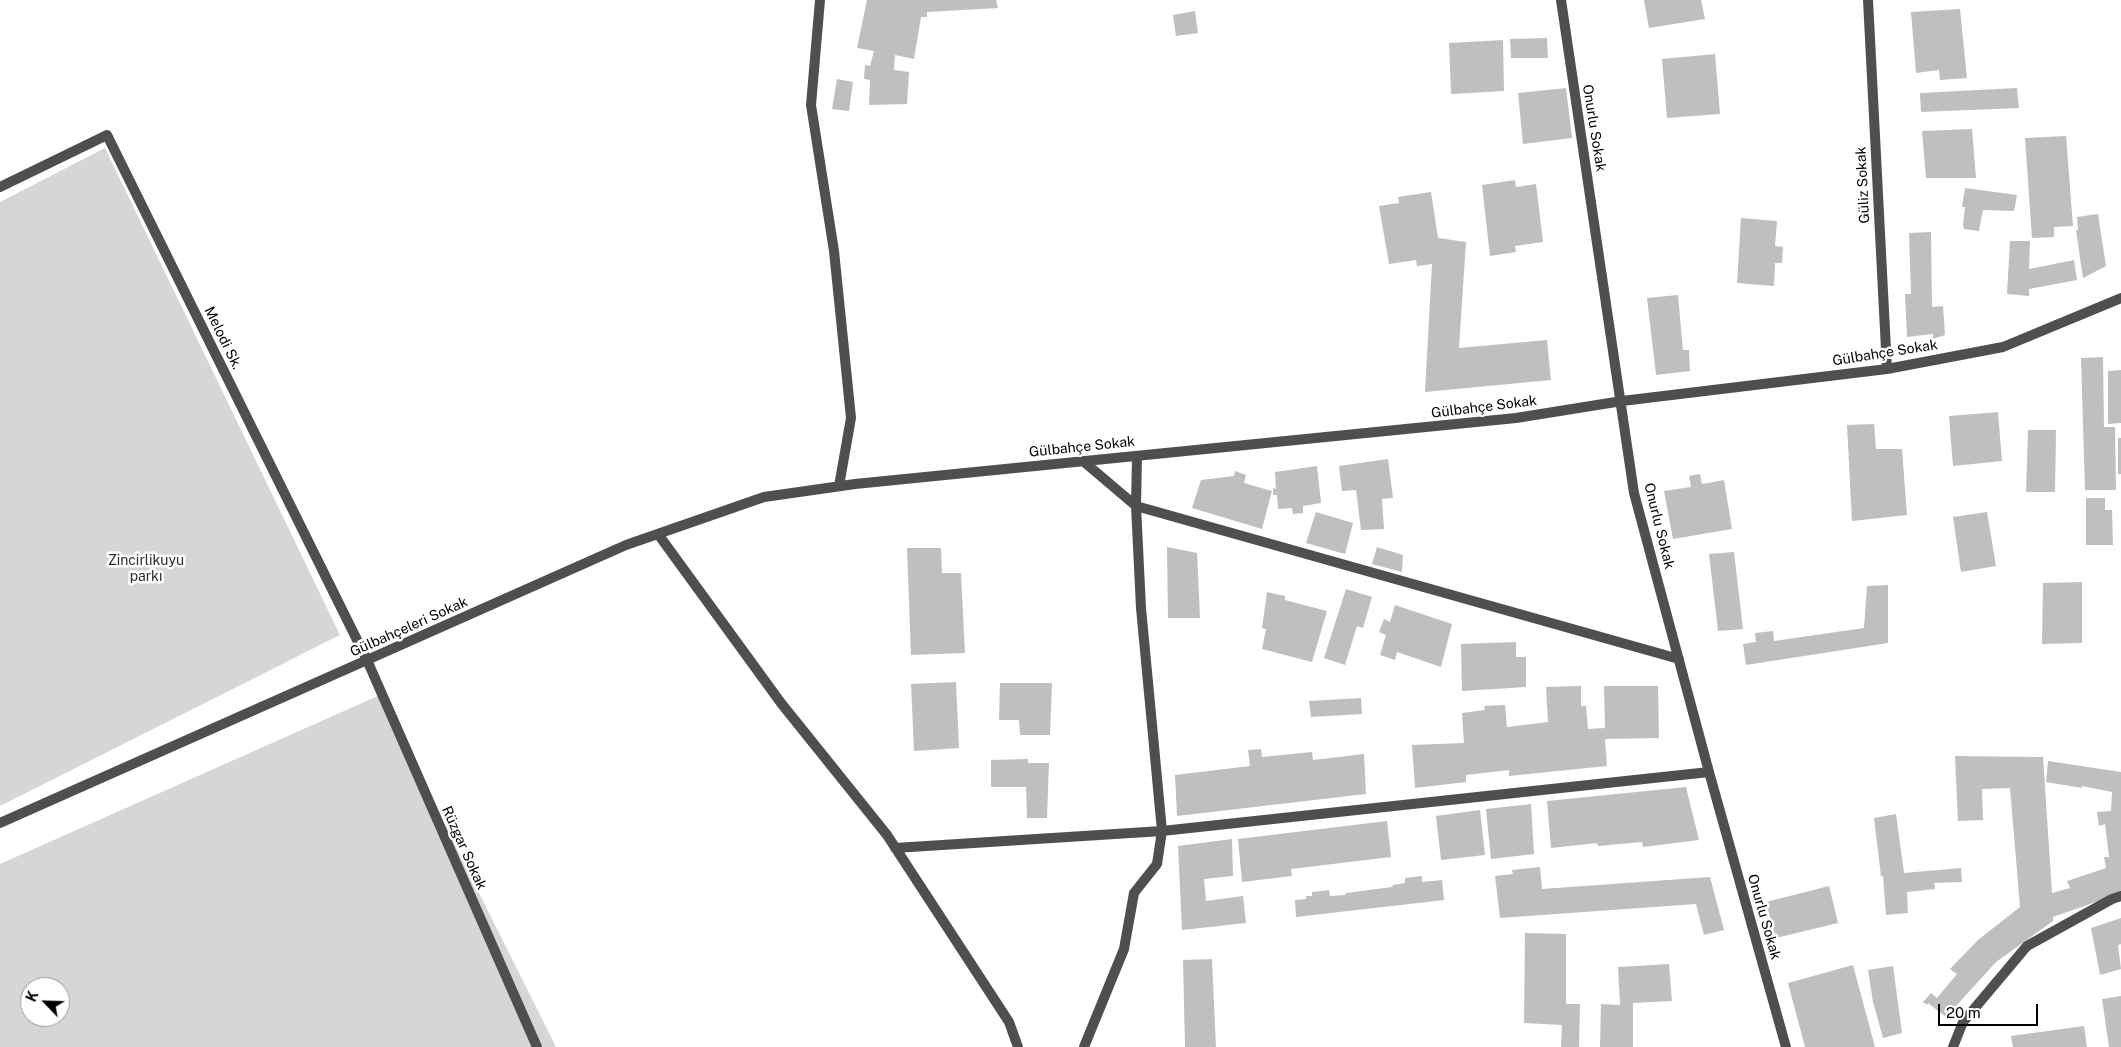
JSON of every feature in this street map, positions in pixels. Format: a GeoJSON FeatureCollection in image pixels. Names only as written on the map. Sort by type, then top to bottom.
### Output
{"type":"FeatureCollection","features":[{"type":"Feature","properties":{"kind":"street"},"geometry":{"type":"LineString","coordinates":[[820,0],[811,105],[834,251],[852,418],[839,486]]}},
{"type":"Feature","properties":{"kind":"street","name":"Onurlu Sokak"},"geometry":{"type":"LineString","coordinates":[[1560,0],[1622,401],[1634,493],[1786,1047]]}},
{"type":"Feature","properties":{"kind":"street","name":"Güliz Sokak"},"geometry":{"type":"LineString","coordinates":[[1868,0],[1886,369]]}},
{"type":"Feature","properties":{"kind":"street","name":"Melodi Sk."},"geometry":{"type":"LineString","coordinates":[[0,187],[107,135],[367,660]]}},
{"type":"Feature","properties":{"kind":"street","name":"Gülbahçe Sokak"},"geometry":{"type":"LineString","coordinates":[[839,486],[1516,418],[1622,401],[1886,369],[2003,347],[2121,298]]}},
{"type":"Feature","properties":{"kind":"street"},"geometry":{"type":"LineString","coordinates":[[1084,1047],[1124,949],[1134,893],[1157,864],[1162,831],[1141,608],[1136,506],[1138,456]]}},
{"type":"Feature","properties":{"kind":"street"},"geometry":{"type":"LineString","coordinates":[[1083,461],[1136,506],[1679,659]]}},
{"type":"Feature","properties":{"kind":"street","name":"Gülbahçeleri Sokak"},"geometry":{"type":"LineString","coordinates":[[0,823],[626,545],[764,497],[839,486]]}},
{"type":"Feature","properties":{"kind":"street"},"geometry":{"type":"LineString","coordinates":[[658,534],[781,703],[895,848],[1010,1022],[1018,1047]]}},
{"type":"Feature","properties":{"kind":"street","name":"Rüzgar Sokak"},"geometry":{"type":"LineString","coordinates":[[367,660],[537,1047]]}},
{"type":"Feature","properties":{"kind":"street"},"geometry":{"type":"LineString","coordinates":[[895,848],[1162,831],[1709,772]]}},
{"type":"Feature","properties":{"kind":"street"},"geometry":{"type":"LineString","coordinates":[[1953,1047],[1964,1022],[2028,946],[2112,899],[2121,896]]}},
{"type":"Feature","properties":{"kind":"green space","name":"Zincirlikuyu parkı"},"geometry":{"type":"Polygon","coordinates":[[[105,148],[340,635],[0,806],[0,202],[105,148]]]}},
{"type":"Feature","properties":{"kind":"green space"},"geometry":{"type":"Polygon","coordinates":[[[380,695],[556,1047],[0,1047],[0,864],[380,695]]]}},
{"type":"Feature","properties":{"kind":"building"},"geometry":{"type":"Polygon","coordinates":[[[867,0],[996,0],[998,8],[927,12],[927,17],[921,17],[914,59],[895,55],[894,70],[909,72],[907,104],[869,105],[870,80],[864,79],[865,65],[870,66],[874,51],[857,48],[867,0]]]}},
{"type":"Feature","properties":{"kind":"building"},"geometry":{"type":"Polygon","coordinates":[[[1644,0],[1701,0],[1705,19],[1649,28],[1644,0]]]}},
{"type":"Feature","properties":{"kind":"building"},"geometry":{"type":"Polygon","coordinates":[[[1960,9],[1967,78],[1940,80],[1939,70],[1916,73],[1911,12],[1960,9]]]}},
{"type":"Feature","properties":{"kind":"building"},"geometry":{"type":"Polygon","coordinates":[[[1195,11],[1198,33],[1176,36],[1173,15],[1195,11]]]}},
{"type":"Feature","properties":{"kind":"building"},"geometry":{"type":"Polygon","coordinates":[[[1547,38],[1548,58],[1511,58],[1510,39],[1547,38]]]}},
{"type":"Feature","properties":{"kind":"building"},"geometry":{"type":"Polygon","coordinates":[[[1503,40],[1504,91],[1451,94],[1449,43],[1503,40]]]}},
{"type":"Feature","properties":{"kind":"building"},"geometry":{"type":"Polygon","coordinates":[[[1715,54],[1720,114],[1667,118],[1662,59],[1715,54]]]}},
{"type":"Feature","properties":{"kind":"building"},"geometry":{"type":"Polygon","coordinates":[[[837,79],[853,82],[849,111],[832,109],[837,79]]]}},
{"type":"Feature","properties":{"kind":"building"},"geometry":{"type":"Polygon","coordinates":[[[1566,88],[1572,138],[1523,144],[1518,93],[1566,88]]]}},
{"type":"Feature","properties":{"kind":"building"},"geometry":{"type":"Polygon","coordinates":[[[2017,88],[2019,108],[1921,112],[1920,93],[2017,88]]]}},
{"type":"Feature","properties":{"kind":"building"},"geometry":{"type":"Polygon","coordinates":[[[1972,129],[1976,178],[1926,178],[1922,131],[1972,129]]]}},
{"type":"Feature","properties":{"kind":"building"},"geometry":{"type":"Polygon","coordinates":[[[2066,136],[2073,226],[2054,227],[2054,237],[2032,238],[2025,138],[2066,136]]]}},
{"type":"Feature","properties":{"kind":"building"},"geometry":{"type":"Polygon","coordinates":[[[1515,180],[1516,187],[1536,184],[1543,242],[1515,246],[1516,252],[1490,256],[1482,185],[1515,180]]]}},
{"type":"Feature","properties":{"kind":"building"},"geometry":{"type":"Polygon","coordinates":[[[1965,188],[2017,195],[2014,211],[1983,210],[1979,231],[1964,229],[1965,207],[1962,207],[1965,188]]]}},
{"type":"Feature","properties":{"kind":"building"},"geometry":{"type":"Polygon","coordinates":[[[1431,192],[1438,238],[1466,242],[1459,348],[1547,340],[1551,380],[1425,392],[1432,264],[1417,266],[1416,260],[1389,264],[1379,206],[1399,203],[1398,197],[1431,192]]]}},
{"type":"Feature","properties":{"kind":"building"},"geometry":{"type":"Polygon","coordinates":[[[2098,214],[2106,266],[2083,278],[2076,230],[2078,230],[2077,217],[2098,214]]]}},
{"type":"Feature","properties":{"kind":"building"},"geometry":{"type":"Polygon","coordinates":[[[1741,218],[1777,221],[1775,246],[1783,247],[1782,263],[1775,263],[1774,286],[1737,283],[1741,218]]]}},
{"type":"Feature","properties":{"kind":"building"},"geometry":{"type":"Polygon","coordinates":[[[1931,232],[1932,307],[1943,306],[1945,335],[1933,339],[1933,334],[1907,337],[1905,294],[1911,294],[1909,233],[1931,232]]]}},
{"type":"Feature","properties":{"kind":"building"},"geometry":{"type":"Polygon","coordinates":[[[2010,241],[2030,241],[2029,269],[2074,260],[2077,280],[2029,289],[2029,296],[2007,294],[2010,241]]]}},
{"type":"Feature","properties":{"kind":"building"},"geometry":{"type":"Polygon","coordinates":[[[1678,295],[1683,350],[1689,350],[1690,371],[1656,375],[1647,298],[1678,295]]]}},
{"type":"Feature","properties":{"kind":"building"},"geometry":{"type":"Polygon","coordinates":[[[2103,357],[2104,427],[2115,427],[2116,490],[2085,490],[2081,358],[2103,357]]]}},
{"type":"Feature","properties":{"kind":"building"},"geometry":{"type":"Polygon","coordinates":[[[2121,370],[2121,423],[2108,424],[2108,371],[2121,370]]]}},
{"type":"Feature","properties":{"kind":"building"},"geometry":{"type":"Polygon","coordinates":[[[1998,412],[2002,461],[1953,466],[1949,416],[1998,412]]]}},
{"type":"Feature","properties":{"kind":"building"},"geometry":{"type":"Polygon","coordinates":[[[1874,424],[1876,449],[1902,449],[1907,515],[1852,521],[1847,425],[1874,424]]]}},
{"type":"Feature","properties":{"kind":"building"},"geometry":{"type":"Polygon","coordinates":[[[2028,430],[2056,430],[2055,492],[2026,492],[2028,430]]]}},
{"type":"Feature","properties":{"kind":"building"},"geometry":{"type":"Polygon","coordinates":[[[2118,438],[2121,438],[2121,474],[2118,474],[2118,438]]]}},
{"type":"Feature","properties":{"kind":"building"},"geometry":{"type":"Polygon","coordinates":[[[1388,459],[1393,498],[1382,499],[1384,529],[1361,530],[1356,490],[1342,491],[1339,466],[1388,459]]]}},
{"type":"Feature","properties":{"kind":"building"},"geometry":{"type":"Polygon","coordinates":[[[1317,466],[1321,503],[1303,506],[1303,513],[1293,514],[1292,508],[1278,509],[1277,495],[1273,495],[1273,488],[1276,489],[1275,472],[1317,466]]]}},
{"type":"Feature","properties":{"kind":"building"},"geometry":{"type":"Polygon","coordinates":[[[1235,471],[1246,475],[1244,483],[1272,491],[1262,529],[1192,508],[1201,480],[1234,476],[1235,471]]]}},
{"type":"Feature","properties":{"kind":"building"},"geometry":{"type":"Polygon","coordinates":[[[1700,474],[1702,484],[1724,480],[1732,529],[1673,539],[1664,491],[1691,487],[1689,476],[1700,474]]]}},
{"type":"Feature","properties":{"kind":"building"},"geometry":{"type":"Polygon","coordinates":[[[2086,498],[2105,498],[2105,510],[2112,510],[2113,545],[2086,545],[2086,498]]]}},
{"type":"Feature","properties":{"kind":"building"},"geometry":{"type":"Polygon","coordinates":[[[1316,512],[1353,523],[1345,554],[1306,543],[1316,512]]]}},
{"type":"Feature","properties":{"kind":"building"},"geometry":{"type":"Polygon","coordinates":[[[1987,512],[1996,566],[1961,572],[1953,517],[1987,512]]]}},
{"type":"Feature","properties":{"kind":"building"},"geometry":{"type":"Polygon","coordinates":[[[1167,547],[1197,553],[1200,618],[1168,618],[1167,547]]]}},
{"type":"Feature","properties":{"kind":"building"},"geometry":{"type":"Polygon","coordinates":[[[1377,547],[1403,555],[1402,572],[1372,564],[1377,547]]]}},
{"type":"Feature","properties":{"kind":"building"},"geometry":{"type":"Polygon","coordinates":[[[907,548],[941,548],[942,573],[961,573],[965,653],[911,655],[907,548]]]}},
{"type":"Feature","properties":{"kind":"building"},"geometry":{"type":"Polygon","coordinates":[[[1734,552],[1743,629],[1718,631],[1709,554],[1734,552]]]}},
{"type":"Feature","properties":{"kind":"building"},"geometry":{"type":"Polygon","coordinates":[[[2082,582],[2082,643],[2042,644],[2043,583],[2082,582]]]}},
{"type":"Feature","properties":{"kind":"building"},"geometry":{"type":"Polygon","coordinates":[[[1888,585],[1888,643],[1746,665],[1743,644],[1756,642],[1755,633],[1773,631],[1774,641],[1864,628],[1867,586],[1888,585]]]}},
{"type":"Feature","properties":{"kind":"building"},"geometry":{"type":"Polygon","coordinates":[[[1346,589],[1372,597],[1363,628],[1357,626],[1345,665],[1324,658],[1346,589]]]}},
{"type":"Feature","properties":{"kind":"building"},"geometry":{"type":"Polygon","coordinates":[[[1267,592],[1285,596],[1285,600],[1327,611],[1312,662],[1262,649],[1266,629],[1262,628],[1267,592]]]}},
{"type":"Feature","properties":{"kind":"building"},"geometry":{"type":"Polygon","coordinates":[[[1395,605],[1452,624],[1441,667],[1397,652],[1395,660],[1380,655],[1386,635],[1379,632],[1384,619],[1390,622],[1395,605]]]}},
{"type":"Feature","properties":{"kind":"building"},"geometry":{"type":"Polygon","coordinates":[[[1516,642],[1516,657],[1526,657],[1526,687],[1462,691],[1461,644],[1516,642]]]}},
{"type":"Feature","properties":{"kind":"building"},"geometry":{"type":"Polygon","coordinates":[[[956,682],[959,748],[914,751],[911,684],[956,682]]]}},
{"type":"Feature","properties":{"kind":"building"},"geometry":{"type":"Polygon","coordinates":[[[1000,683],[1052,683],[1050,735],[1020,735],[1019,720],[999,720],[1000,683]]]}},
{"type":"Feature","properties":{"kind":"building"},"geometry":{"type":"Polygon","coordinates":[[[1581,686],[1581,706],[1586,706],[1588,729],[1605,728],[1604,686],[1658,686],[1659,738],[1605,739],[1607,766],[1509,776],[1509,770],[1466,775],[1466,782],[1415,788],[1412,745],[1464,743],[1462,713],[1485,710],[1484,706],[1505,705],[1507,727],[1548,722],[1546,687],[1581,686]]]}},
{"type":"Feature","properties":{"kind":"building"},"geometry":{"type":"Polygon","coordinates":[[[1361,698],[1362,714],[1311,717],[1309,701],[1361,698]]]}},
{"type":"Feature","properties":{"kind":"building"},"geometry":{"type":"Polygon","coordinates":[[[1261,749],[1262,757],[1312,752],[1313,760],[1364,754],[1366,794],[1177,816],[1175,775],[1250,766],[1248,750],[1261,749]]]}},
{"type":"Feature","properties":{"kind":"building"},"geometry":{"type":"Polygon","coordinates":[[[1955,756],[2043,757],[2052,893],[2070,888],[2067,881],[2106,868],[2104,857],[2109,857],[2105,824],[2099,826],[2097,812],[2111,811],[2112,792],[2046,782],[2048,761],[2121,772],[2121,893],[2053,917],[2053,921],[1996,962],[1946,1017],[1928,1003],[1927,1005],[1923,1002],[1931,993],[1937,998],[1957,974],[1950,969],[1978,940],[2020,907],[2010,788],[1982,789],[1983,820],[1958,821],[1955,756]]]}},
{"type":"Feature","properties":{"kind":"building"},"geometry":{"type":"Polygon","coordinates":[[[1028,759],[1028,763],[1049,763],[1047,818],[1027,818],[1026,787],[991,787],[991,760],[1028,759]]]}},
{"type":"Feature","properties":{"kind":"building"},"geometry":{"type":"Polygon","coordinates":[[[1686,787],[1699,840],[1643,847],[1642,842],[1598,846],[1597,843],[1551,848],[1547,801],[1686,787]]]}},
{"type":"Feature","properties":{"kind":"building"},"geometry":{"type":"Polygon","coordinates":[[[1531,804],[1534,854],[1491,859],[1486,809],[1531,804]]]}},
{"type":"Feature","properties":{"kind":"building"},"geometry":{"type":"Polygon","coordinates":[[[1480,810],[1485,855],[1441,860],[1436,816],[1480,810]]]}},
{"type":"Feature","properties":{"kind":"building"},"geometry":{"type":"Polygon","coordinates":[[[1896,814],[1904,873],[1961,868],[1962,882],[1934,883],[1935,889],[1907,892],[1908,913],[1886,915],[1883,876],[1881,876],[1874,818],[1896,814]]]}},
{"type":"Feature","properties":{"kind":"building"},"geometry":{"type":"Polygon","coordinates":[[[1387,821],[1391,857],[1291,869],[1292,876],[1242,882],[1238,839],[1387,821]]]}},
{"type":"Feature","properties":{"kind":"building"},"geometry":{"type":"Polygon","coordinates":[[[1232,839],[1233,876],[1204,879],[1206,901],[1243,896],[1246,923],[1182,930],[1178,846],[1232,839]]]}},
{"type":"Feature","properties":{"kind":"building"},"geometry":{"type":"Polygon","coordinates":[[[1540,867],[1542,889],[1710,877],[1724,930],[1704,935],[1696,904],[1500,918],[1495,876],[1513,874],[1512,870],[1540,867]]]}},
{"type":"Feature","properties":{"kind":"building"},"geometry":{"type":"Polygon","coordinates":[[[1422,876],[1422,882],[1442,880],[1444,900],[1296,917],[1295,900],[1306,899],[1306,896],[1312,896],[1312,892],[1329,890],[1330,896],[1345,895],[1346,893],[1392,887],[1393,885],[1405,883],[1405,878],[1422,876]]]}},
{"type":"Feature","properties":{"kind":"building"},"geometry":{"type":"Polygon","coordinates":[[[1829,886],[1838,923],[1776,938],[1766,902],[1829,886]]]}},
{"type":"Feature","properties":{"kind":"building"},"geometry":{"type":"Polygon","coordinates":[[[2121,918],[2121,944],[2118,945],[2121,969],[2100,975],[2091,928],[2121,918]]]}},
{"type":"Feature","properties":{"kind":"building"},"geometry":{"type":"Polygon","coordinates":[[[1525,933],[1566,934],[1566,1004],[1580,1004],[1579,1047],[1561,1047],[1562,1025],[1524,1023],[1525,933]]]}},
{"type":"Feature","properties":{"kind":"building"},"geometry":{"type":"Polygon","coordinates":[[[1212,959],[1216,1047],[1185,1047],[1183,960],[1212,959]]]}},
{"type":"Feature","properties":{"kind":"building"},"geometry":{"type":"Polygon","coordinates":[[[1669,964],[1672,1001],[1633,1003],[1633,1047],[1600,1047],[1601,1004],[1620,1005],[1618,967],[1669,964]]]}},
{"type":"Feature","properties":{"kind":"building"},"geometry":{"type":"Polygon","coordinates":[[[1853,965],[1875,1047],[1805,1047],[1788,983],[1853,965]]]}},
{"type":"Feature","properties":{"kind":"building"},"geometry":{"type":"Polygon","coordinates":[[[1893,966],[1902,1033],[1883,1038],[1873,1002],[1868,970],[1893,966]]]}},
{"type":"Feature","properties":{"kind":"building"},"geometry":{"type":"Polygon","coordinates":[[[2121,996],[2121,1047],[2109,1047],[2102,999],[2121,996]]]}},
{"type":"Feature","properties":{"kind":"building"},"geometry":{"type":"Polygon","coordinates":[[[2084,1026],[2087,1047],[2013,1047],[2011,1036],[2084,1026]]]}}]}
